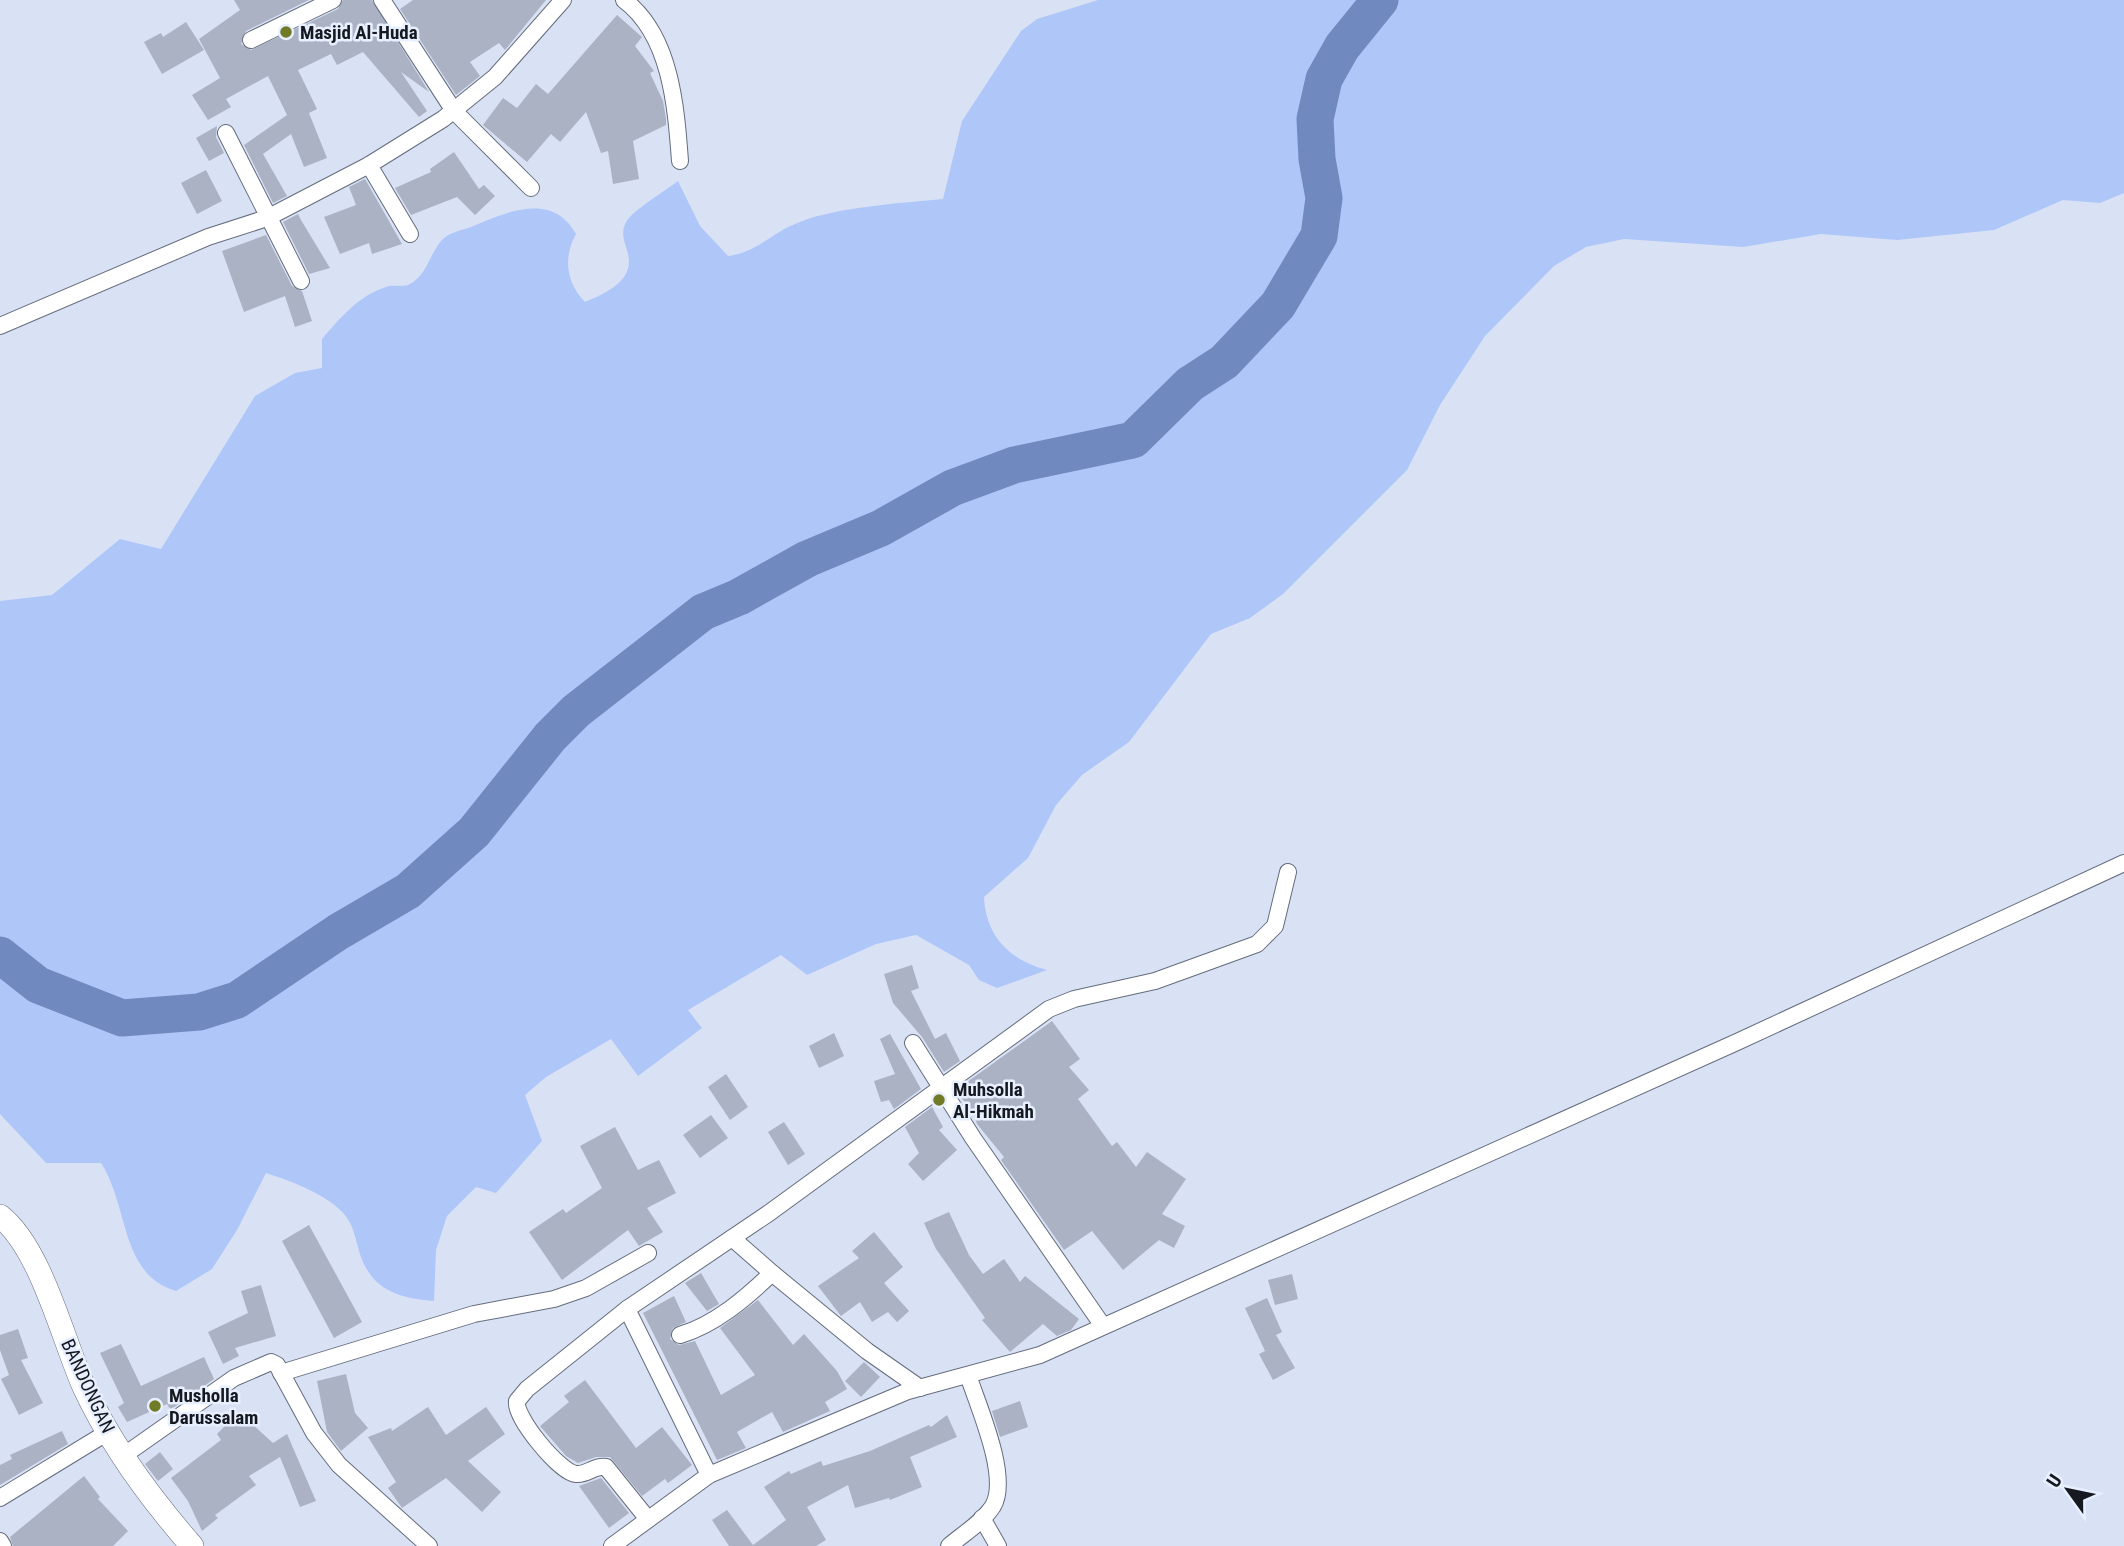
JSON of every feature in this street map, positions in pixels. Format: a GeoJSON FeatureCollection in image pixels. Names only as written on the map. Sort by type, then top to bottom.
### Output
{"type":"FeatureCollection","features":[{"type":"Feature","properties":{"kind":"street"},"geometry":{"type":"LineString","coordinates":[[251,40],[333,0]]}},
{"type":"Feature","properties":{"kind":"street"},"geometry":{"type":"LineString","coordinates":[[382,0],[454,111],[531,188]]}},
{"type":"Feature","properties":{"kind":"street"},"geometry":{"type":"LineString","coordinates":[[0,326],[208,237],[267,218],[369,165],[454,111],[495,77],[563,0]]}},
{"type":"Feature","properties":{"kind":"street"},"geometry":{"type":"LineString","coordinates":[[624,0],[645,20],[664,60],[680,161]]}},
{"type":"Feature","properties":{"kind":"street"},"geometry":{"type":"LineString","coordinates":[[226,133],[301,281]]}},
{"type":"Feature","properties":{"kind":"street"},"geometry":{"type":"LineString","coordinates":[[369,165],[410,234]]}},
{"type":"Feature","properties":{"kind":"street"},"geometry":{"type":"LineString","coordinates":[[612,1546],[709,1475],[920,1388],[1040,1355],[1737,1042],[2124,863]]}},
{"type":"Feature","properties":{"kind":"street"},"geometry":{"type":"LineString","coordinates":[[647,1518],[606,1467],[596,1466],[584,1474],[567,1471],[526,1427],[515,1405],[539,1378],[627,1309],[732,1238],[1000,1043],[1060,1004],[1155,981],[1257,944],[1275,926],[1288,872]]}},
{"type":"Feature","properties":{"kind":"street"},"geometry":{"type":"LineString","coordinates":[[913,1043],[1103,1326]]}},
{"type":"Feature","properties":{"kind":"street","name":"BANDONGAN"},"geometry":{"type":"LineString","coordinates":[[0,1216],[19,1237],[41,1278],[85,1388],[108,1432],[158,1506],[192,1546]]}},
{"type":"Feature","properties":{"kind":"street"},"geometry":{"type":"LineString","coordinates":[[732,1238],[867,1351],[920,1388]]}},
{"type":"Feature","properties":{"kind":"street"},"geometry":{"type":"LineString","coordinates":[[281,1374],[474,1314],[554,1299],[586,1288],[648,1253]]}},
{"type":"Feature","properties":{"kind":"street"},"geometry":{"type":"LineString","coordinates":[[680,1335],[700,1327],[724,1312],[772,1273]]}},
{"type":"Feature","properties":{"kind":"street"},"geometry":{"type":"LineString","coordinates":[[627,1309],[709,1475]]}},
{"type":"Feature","properties":{"kind":"street"},"geometry":{"type":"LineString","coordinates":[[123,1456],[257,1366],[271,1362],[281,1374],[314,1433],[339,1465],[429,1546]]}},
{"type":"Feature","properties":{"kind":"street"},"geometry":{"type":"LineString","coordinates":[[949,1546],[982,1518],[997,1498],[998,1471],[968,1376]]}},
{"type":"Feature","properties":{"kind":"street"},"geometry":{"type":"LineString","coordinates":[[0,1498],[108,1432]]}},
{"type":"Feature","properties":{"kind":"street"},"geometry":{"type":"LineString","coordinates":[[982,1518],[998,1546]]}},
{"type":"Feature","properties":{"kind":"street"},"geometry":{"type":"LineString","coordinates":[[0,1541],[3,1546]]}},
{"type":"Feature","properties":{"kind":"shaded area"},"geometry":{"type":"Polygon","coordinates":[[[1098,0],[2124,0],[2124,193],[2100,203],[2063,200],[1994,230],[1897,240],[1821,234],[1743,247],[1624,239],[1586,247],[1554,266],[1485,336],[1440,405],[1407,470],[1283,594],[1250,618],[1211,634],[1129,742],[1082,775],[1056,805],[1028,858],[984,897],[989,924],[1002,945],[1022,960],[1047,970],[997,988],[979,980],[969,965],[916,935],[876,944],[807,975],[781,955],[688,1010],[702,1028],[638,1076],[611,1039],[546,1077],[525,1095],[542,1141],[496,1193],[476,1187],[447,1216],[436,1250],[434,1301],[410,1298],[381,1286],[367,1269],[351,1225],[343,1213],[312,1191],[266,1173],[237,1230],[212,1269],[176,1291],[158,1283],[135,1255],[110,1180],[101,1163],[46,1163],[0,1114],[0,601],[52,595],[120,539],[161,549],[255,396],[295,373],[322,368],[322,339],[336,323],[369,295],[389,286],[408,285],[416,280],[438,245],[448,235],[514,211],[542,209],[555,213],[566,221],[576,234],[569,252],[568,270],[574,287],[585,302],[616,285],[627,272],[629,263],[623,234],[626,222],[642,206],[678,181],[700,226],[728,256],[757,246],[790,226],[815,217],[870,206],[943,199],[962,121],[1021,31],[1037,19],[1098,0]]]}},
{"type":"Feature","properties":{"kind":"building"},"geometry":{"type":"Polygon","coordinates":[[[234,0],[309,0],[246,31],[241,44],[251,50],[338,9],[343,0],[372,0],[429,92],[401,72],[427,111],[419,117],[363,52],[337,65],[331,54],[298,70],[317,109],[309,113],[327,158],[304,167],[291,134],[263,154],[287,196],[273,203],[244,145],[287,115],[268,76],[226,99],[231,107],[208,120],[192,95],[220,78],[199,39],[240,10],[234,0]]]}},
{"type":"Feature","properties":{"kind":"building"},"geometry":{"type":"Polygon","coordinates":[[[413,0],[546,0],[505,50],[499,43],[470,62],[480,76],[456,95],[400,9],[413,0]]]}},
{"type":"Feature","properties":{"kind":"building"},"geometry":{"type":"Polygon","coordinates":[[[617,15],[642,37],[635,46],[654,71],[650,73],[663,101],[666,119],[666,125],[633,141],[639,179],[613,184],[608,151],[601,153],[586,112],[560,142],[551,134],[527,162],[483,125],[503,98],[517,108],[536,84],[548,94],[617,15]]]}},
{"type":"Feature","properties":{"kind":"building"},"geometry":{"type":"Polygon","coordinates":[[[186,22],[204,50],[162,74],[144,42],[161,33],[163,37],[186,22]]]}},
{"type":"Feature","properties":{"kind":"building"},"geometry":{"type":"Polygon","coordinates":[[[217,126],[216,137],[224,153],[209,161],[196,138],[217,126]]]}},
{"type":"Feature","properties":{"kind":"building"},"geometry":{"type":"Polygon","coordinates":[[[454,152],[479,189],[484,185],[495,196],[475,215],[457,197],[411,215],[395,188],[431,172],[430,169],[454,152]]]}},
{"type":"Feature","properties":{"kind":"building"},"geometry":{"type":"Polygon","coordinates":[[[206,170],[222,201],[197,214],[181,183],[206,170]]]}},
{"type":"Feature","properties":{"kind":"building"},"geometry":{"type":"Polygon","coordinates":[[[365,179],[402,244],[372,254],[369,243],[340,254],[324,217],[356,205],[349,187],[365,179]]]}},
{"type":"Feature","properties":{"kind":"building"},"geometry":{"type":"Polygon","coordinates":[[[298,214],[330,268],[309,274],[283,222],[298,214]]]}},
{"type":"Feature","properties":{"kind":"building"},"geometry":{"type":"Polygon","coordinates":[[[266,235],[292,286],[302,291],[312,321],[295,327],[285,296],[244,312],[222,251],[266,235]]]}},
{"type":"Feature","properties":{"kind":"building"},"geometry":{"type":"Polygon","coordinates":[[[912,965],[919,988],[911,991],[935,1039],[946,1033],[960,1061],[944,1072],[922,1037],[893,1003],[884,974],[912,965]]]}},
{"type":"Feature","properties":{"kind":"building"},"geometry":{"type":"Polygon","coordinates":[[[1052,1021],[1080,1059],[1069,1067],[1089,1090],[1078,1099],[1112,1146],[1117,1142],[1136,1167],[1147,1152],[1186,1179],[1162,1214],[1185,1226],[1174,1248],[1159,1240],[1123,1270],[1092,1231],[1064,1250],[1001,1160],[1004,1157],[977,1124],[974,1115],[956,1090],[1052,1021]]]}},
{"type":"Feature","properties":{"kind":"building"},"geometry":{"type":"Polygon","coordinates":[[[834,1033],[844,1056],[819,1068],[809,1046],[834,1033]]]}},
{"type":"Feature","properties":{"kind":"building"},"geometry":{"type":"Polygon","coordinates":[[[890,1034],[921,1089],[894,1109],[889,1100],[881,1102],[874,1081],[895,1074],[880,1039],[890,1034]]]}},
{"type":"Feature","properties":{"kind":"building"},"geometry":{"type":"Polygon","coordinates":[[[726,1074],[748,1107],[730,1120],[708,1087],[726,1074]]]}},
{"type":"Feature","properties":{"kind":"building"},"geometry":{"type":"Polygon","coordinates":[[[932,1107],[943,1127],[939,1130],[957,1150],[923,1181],[908,1164],[919,1153],[905,1127],[932,1107]]]}},
{"type":"Feature","properties":{"kind":"building"},"geometry":{"type":"Polygon","coordinates":[[[711,1115],[728,1138],[700,1158],[683,1135],[711,1115]]]}},
{"type":"Feature","properties":{"kind":"building"},"geometry":{"type":"Polygon","coordinates":[[[784,1122],[805,1154],[788,1165],[768,1132],[784,1122]]]}},
{"type":"Feature","properties":{"kind":"building"},"geometry":{"type":"Polygon","coordinates":[[[615,1127],[638,1170],[659,1160],[676,1193],[647,1208],[663,1232],[639,1246],[628,1230],[562,1280],[529,1232],[563,1209],[566,1213],[602,1188],[580,1146],[615,1127]]]}},
{"type":"Feature","properties":{"kind":"building"},"geometry":{"type":"Polygon","coordinates":[[[949,1212],[969,1255],[983,1274],[1004,1259],[1020,1282],[1025,1276],[1079,1319],[1071,1330],[1057,1336],[1043,1324],[1010,1352],[982,1320],[985,1318],[936,1249],[924,1223],[949,1212]]]}},
{"type":"Feature","properties":{"kind":"building"},"geometry":{"type":"Polygon","coordinates":[[[309,1225],[362,1322],[334,1338],[282,1241],[309,1225]]]}},
{"type":"Feature","properties":{"kind":"building"},"geometry":{"type":"Polygon","coordinates":[[[874,1232],[903,1267],[884,1283],[909,1311],[897,1322],[888,1312],[872,1322],[860,1302],[841,1316],[818,1286],[859,1258],[852,1251],[874,1232]]]}},
{"type":"Feature","properties":{"kind":"building"},"geometry":{"type":"Polygon","coordinates":[[[701,1273],[719,1304],[707,1311],[685,1283],[701,1273]]]}},
{"type":"Feature","properties":{"kind":"building"},"geometry":{"type":"Polygon","coordinates":[[[1292,1274],[1298,1299],[1275,1305],[1268,1280],[1292,1274]]]}},
{"type":"Feature","properties":{"kind":"building"},"geometry":{"type":"Polygon","coordinates":[[[261,1285],[276,1336],[235,1348],[239,1356],[223,1364],[208,1332],[248,1313],[241,1291],[261,1285]]]}},
{"type":"Feature","properties":{"kind":"building"},"geometry":{"type":"Polygon","coordinates":[[[674,1296],[686,1322],[673,1328],[670,1339],[679,1345],[695,1341],[721,1395],[755,1375],[720,1328],[758,1300],[793,1345],[804,1334],[837,1371],[847,1389],[825,1402],[830,1411],[783,1432],[772,1412],[737,1432],[746,1448],[717,1460],[643,1313],[674,1296]]]}},
{"type":"Feature","properties":{"kind":"building"},"geometry":{"type":"Polygon","coordinates":[[[1267,1298],[1282,1332],[1276,1335],[1295,1368],[1273,1380],[1259,1354],[1265,1351],[1245,1308],[1267,1298]]]}},
{"type":"Feature","properties":{"kind":"building"},"geometry":{"type":"Polygon","coordinates":[[[18,1329],[28,1358],[21,1360],[43,1403],[19,1415],[1,1379],[9,1375],[0,1350],[0,1335],[18,1329]]]}},
{"type":"Feature","properties":{"kind":"building"},"geometry":{"type":"Polygon","coordinates":[[[121,1344],[141,1386],[204,1357],[214,1379],[170,1409],[167,1404],[127,1422],[118,1407],[124,1403],[100,1353],[121,1344]]]}},
{"type":"Feature","properties":{"kind":"building"},"geometry":{"type":"Polygon","coordinates":[[[864,1362],[880,1377],[861,1397],[845,1381],[864,1362]]]}},
{"type":"Feature","properties":{"kind":"building"},"geometry":{"type":"Polygon","coordinates":[[[346,1374],[355,1413],[368,1428],[341,1451],[327,1432],[317,1381],[346,1374]]]}},
{"type":"Feature","properties":{"kind":"building"},"geometry":{"type":"Polygon","coordinates":[[[585,1380],[636,1448],[662,1427],[692,1465],[668,1483],[665,1479],[642,1496],[610,1457],[596,1457],[578,1463],[566,1456],[540,1426],[569,1402],[564,1396],[585,1380]]]}},
{"type":"Feature","properties":{"kind":"building"},"geometry":{"type":"Polygon","coordinates":[[[1020,1401],[1028,1427],[1000,1437],[992,1411],[1020,1401]]]}},
{"type":"Feature","properties":{"kind":"building"},"geometry":{"type":"Polygon","coordinates":[[[428,1407],[446,1435],[486,1407],[505,1434],[468,1461],[501,1492],[482,1512],[446,1478],[402,1508],[388,1488],[396,1482],[368,1437],[391,1428],[392,1431],[428,1407]]]}},
{"type":"Feature","properties":{"kind":"building"},"geometry":{"type":"Polygon","coordinates":[[[239,1412],[273,1443],[287,1434],[316,1501],[300,1507],[280,1457],[249,1476],[256,1485],[215,1515],[218,1518],[202,1531],[188,1501],[171,1478],[221,1440],[217,1434],[239,1412]]]}},
{"type":"Feature","properties":{"kind":"building"},"geometry":{"type":"Polygon","coordinates":[[[947,1415],[957,1437],[910,1457],[922,1487],[890,1500],[889,1498],[855,1508],[848,1485],[807,1507],[826,1540],[816,1546],[729,1546],[712,1520],[727,1510],[753,1545],[786,1520],[764,1487],[789,1471],[791,1474],[821,1461],[823,1466],[870,1451],[929,1425],[931,1427],[947,1415]]]}},
{"type":"Feature","properties":{"kind":"building"},"geometry":{"type":"Polygon","coordinates":[[[62,1431],[68,1444],[0,1485],[0,1465],[12,1459],[10,1455],[62,1431]]]}},
{"type":"Feature","properties":{"kind":"building"},"geometry":{"type":"Polygon","coordinates":[[[160,1452],[173,1469],[158,1481],[145,1464],[160,1452]]]}},
{"type":"Feature","properties":{"kind":"building"},"geometry":{"type":"Polygon","coordinates":[[[84,1476],[100,1497],[98,1499],[128,1531],[113,1546],[13,1546],[10,1537],[84,1476]]]}},
{"type":"Feature","properties":{"kind":"building"},"geometry":{"type":"Polygon","coordinates":[[[601,1478],[629,1513],[609,1528],[579,1486],[601,1478]]]}},
{"type":"Feature","properties":{"kind":"waterway"},"geometry":{"type":"LineString","coordinates":[[0,955],[38,985],[122,1018],[199,1012],[237,1000],[338,932],[408,891],[474,832],[550,737],[576,711],[703,612],[739,597],[807,559],[881,528],[952,488],[1014,465],[1133,440],[1190,384],[1224,362],[1278,305],[1319,236],[1324,198],[1317,159],[1315,119],[1324,79],[1342,47],[1380,0]]}},
{"type":"Feature","properties":{"kind":"place","name":"Masjid Al-Huda"},"geometry":{"type":"Point","coordinates":[286,32]}},
{"type":"Feature","properties":{"kind":"place","name":"Muhsolla Al-Hikmah"},"geometry":{"type":"Point","coordinates":[939,1100]}},
{"type":"Feature","properties":{"kind":"place","name":"Musholla Darussalam"},"geometry":{"type":"Point","coordinates":[155,1406]}}]}
